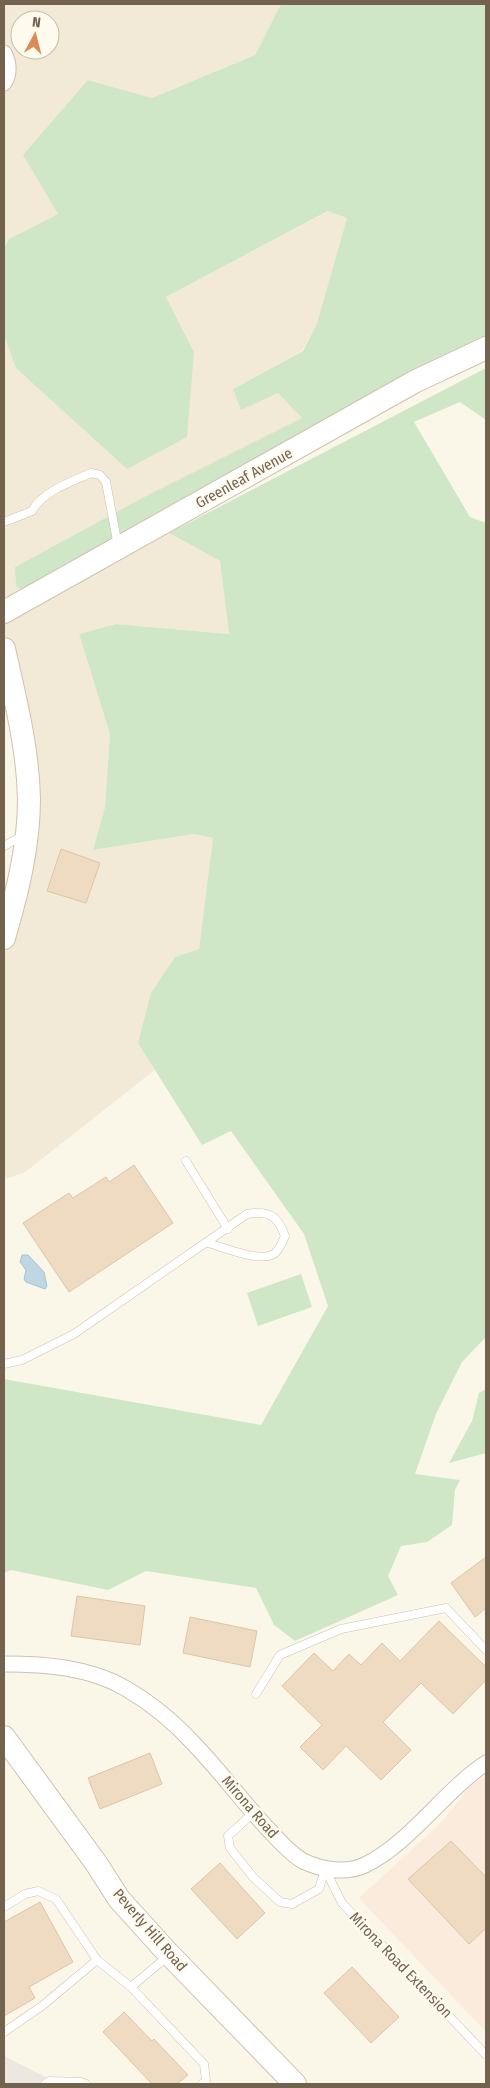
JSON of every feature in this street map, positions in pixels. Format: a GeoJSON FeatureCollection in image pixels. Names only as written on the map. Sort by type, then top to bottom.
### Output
{"type":"FeatureCollection","features":[{"type":"Feature","properties":{"kind":"street"},"geometry":{"type":"LineString","coordinates":[[4,53],[8,69],[4,83]]}},
{"type":"Feature","properties":{"kind":"street","name":"Greenleaf Avenue"},"geometry":{"type":"LineString","coordinates":[[4,612],[414,382],[486,348]]}},
{"type":"Feature","properties":{"kind":"street"},"geometry":{"type":"LineString","coordinates":[[4,649],[19,713],[29,800],[22,868],[4,938]]}},
{"type":"Feature","properties":{"kind":"street","name":"Mirona Road"},"geometry":{"type":"LineString","coordinates":[[4,1664],[55,1666],[96,1675],[124,1687],[165,1715],[195,1744],[282,1845],[302,1860],[324,1869],[344,1870],[364,1865],[380,1856],[470,1774],[486,1763]]}},
{"type":"Feature","properties":{"kind":"street","name":"Peverly Hill Road"},"geometry":{"type":"LineString","coordinates":[[4,1737],[96,1863],[119,1898],[288,2082]]}},
{"type":"Feature","properties":{"kind":"lane"},"geometry":{"type":"LineString","coordinates":[[4,522],[32,511],[37,502],[55,490],[92,473],[100,475],[106,482],[118,548]]}},
{"type":"Feature","properties":{"kind":"lane"},"geometry":{"type":"LineString","coordinates":[[4,846],[26,834]]}},
{"type":"Feature","properties":{"kind":"lane"},"geometry":{"type":"LineString","coordinates":[[186,1161],[228,1229]]}},
{"type":"Feature","properties":{"kind":"lane"},"geometry":{"type":"LineString","coordinates":[[4,1364],[22,1360],[74,1334],[208,1243],[247,1214],[258,1212],[271,1215],[280,1223],[285,1236],[276,1253],[266,1258],[256,1257],[208,1243]]}},
{"type":"Feature","properties":{"kind":"lane"},"geometry":{"type":"LineString","coordinates":[[256,1694],[280,1655],[341,1629],[446,1608],[486,1650]]}},
{"type":"Feature","properties":{"kind":"lane"},"geometry":{"type":"LineString","coordinates":[[253,1813],[228,1836],[230,1848],[253,1877],[280,1902],[292,1904],[319,1889],[324,1869]]}},
{"type":"Feature","properties":{"kind":"lane","name":"Mirona Road Extension"},"geometry":{"type":"LineString","coordinates":[[324,1869],[342,1903],[486,2055]]}},
{"type":"Feature","properties":{"kind":"lane"},"geometry":{"type":"LineString","coordinates":[[4,1907],[25,1894],[38,1891],[56,1899],[97,1960],[131,1987],[204,2064],[206,2081],[202,2084]]}},
{"type":"Feature","properties":{"kind":"lane"},"geometry":{"type":"LineString","coordinates":[[131,1987],[170,1955]]}},
{"type":"Feature","properties":{"kind":"lane"},"geometry":{"type":"LineString","coordinates":[[4,2032],[42,2006],[97,1960]]}},
{"type":"Feature","properties":{"kind":"lane"},"geometry":{"type":"LineString","coordinates":[[45,2084],[49,2081],[81,2082],[86,2084]]}},
{"type":"Feature","properties":{"kind":"shaded area"},"geometry":{"type":"Polygon","coordinates":[[[4,4],[281,4],[255,55],[152,98],[88,80],[58,214],[9,239],[4,248],[4,4]]]}},
{"type":"Feature","properties":{"kind":"shaded area"},"geometry":{"type":"Polygon","coordinates":[[[329,211],[347,218],[317,323],[302,351],[233,389],[278,393],[302,418],[142,498],[15,567],[150,523],[220,561],[229,634],[116,624],[79,634],[110,734],[105,807],[93,850],[194,834],[213,838],[199,949],[175,957],[138,1043],[155,1070],[24,1173],[4,1179],[4,890],[20,828],[21,779],[4,706],[4,336],[16,368],[194,352],[166,297],[329,211]]]}},
{"type":"Feature","properties":{"kind":"shaded area"},"geometry":{"type":"Polygon","coordinates":[[[486,1776],[486,2032],[359,1898],[442,1822],[472,1784],[486,1776]]]}},
{"type":"Feature","properties":{"kind":"shaded area"},"geometry":{"type":"Polygon","coordinates":[[[4,2056],[10,2059],[59,2084],[4,2084],[4,2056]]]}},
{"type":"Feature","properties":{"kind":"green space"},"geometry":{"type":"Polygon","coordinates":[[[281,4],[486,4],[486,339],[29,591],[16,587],[15,567],[142,498],[302,418],[278,393],[241,410],[233,389],[303,351],[317,323],[347,218],[328,211],[166,297],[194,352],[187,437],[127,469],[16,368],[4,336],[4,248],[9,239],[58,214],[23,155],[88,80],[152,98],[255,55],[281,4]]]}},
{"type":"Feature","properties":{"kind":"green space"},"geometry":{"type":"Polygon","coordinates":[[[486,368],[486,420],[460,402],[414,422],[470,517],[486,523],[486,1337],[462,1362],[436,1414],[415,1474],[460,1480],[455,1490],[452,1525],[427,1542],[401,1546],[388,1576],[398,1595],[295,1641],[274,1625],[256,1588],[146,1571],[108,1590],[11,1570],[4,1573],[4,1379],[261,1425],[328,1306],[304,1234],[231,1131],[202,1145],[138,1043],[151,993],[175,957],[199,949],[213,838],[194,834],[93,850],[105,807],[110,734],[79,634],[116,624],[229,634],[220,561],[169,533],[486,368]]]}},
{"type":"Feature","properties":{"kind":"green space"},"geometry":{"type":"Polygon","coordinates":[[[301,1274],[312,1307],[258,1326],[247,1293],[301,1274]]]}},
{"type":"Feature","properties":{"kind":"green space"},"geometry":{"type":"Polygon","coordinates":[[[486,1389],[486,1453],[449,1463],[472,1421],[479,1393],[486,1389]]]}},
{"type":"Feature","properties":{"kind":"water"},"geometry":{"type":"Polygon","coordinates":[[[22,1255],[28,1255],[44,1272],[47,1286],[45,1289],[26,1282],[24,1279],[26,1270],[20,1262],[22,1255]]]}},
{"type":"Feature","properties":{"kind":"building"},"geometry":{"type":"Polygon","coordinates":[[[61,849],[100,863],[86,903],[47,891],[61,849]]]}},
{"type":"Feature","properties":{"kind":"building"},"geometry":{"type":"Polygon","coordinates":[[[134,1165],[173,1223],[69,1292],[23,1223],[69,1193],[73,1198],[106,1177],[109,1182],[134,1165]]]}},
{"type":"Feature","properties":{"kind":"building"},"geometry":{"type":"Polygon","coordinates":[[[486,1557],[486,1608],[475,1617],[451,1583],[486,1557]]]}},
{"type":"Feature","properties":{"kind":"building"},"geometry":{"type":"Polygon","coordinates":[[[77,1596],[145,1606],[140,1645],[71,1636],[77,1596]]]}},
{"type":"Feature","properties":{"kind":"building"},"geometry":{"type":"Polygon","coordinates":[[[190,1617],[257,1631],[250,1667],[183,1653],[190,1617]]]}},
{"type":"Feature","properties":{"kind":"building"},"geometry":{"type":"Polygon","coordinates":[[[439,1621],[486,1667],[486,1680],[453,1714],[421,1683],[383,1722],[411,1750],[381,1780],[346,1746],[323,1770],[300,1747],[322,1725],[282,1686],[314,1653],[333,1671],[349,1654],[361,1665],[382,1643],[400,1661],[439,1621]]]}},
{"type":"Feature","properties":{"kind":"building"},"geometry":{"type":"Polygon","coordinates":[[[150,1753],[162,1784],[100,1809],[88,1778],[150,1753]]]}},
{"type":"Feature","properties":{"kind":"building"},"geometry":{"type":"Polygon","coordinates":[[[451,1841],[486,1877],[486,1928],[469,1944],[408,1879],[451,1841]]]}},
{"type":"Feature","properties":{"kind":"building"},"geometry":{"type":"Polygon","coordinates":[[[220,1863],[265,1913],[237,1939],[191,1889],[220,1863]]]}},
{"type":"Feature","properties":{"kind":"building"},"geometry":{"type":"Polygon","coordinates":[[[40,1902],[73,1962],[29,1987],[35,1998],[4,2016],[4,1922],[40,1902]]]}},
{"type":"Feature","properties":{"kind":"building"},"geometry":{"type":"Polygon","coordinates":[[[352,1967],[399,2017],[371,2043],[324,1993],[352,1967]]]}},
{"type":"Feature","properties":{"kind":"building"},"geometry":{"type":"Polygon","coordinates":[[[124,2012],[152,2041],[154,2039],[188,2075],[177,2084],[152,2084],[103,2032],[124,2012]]]}}]}
